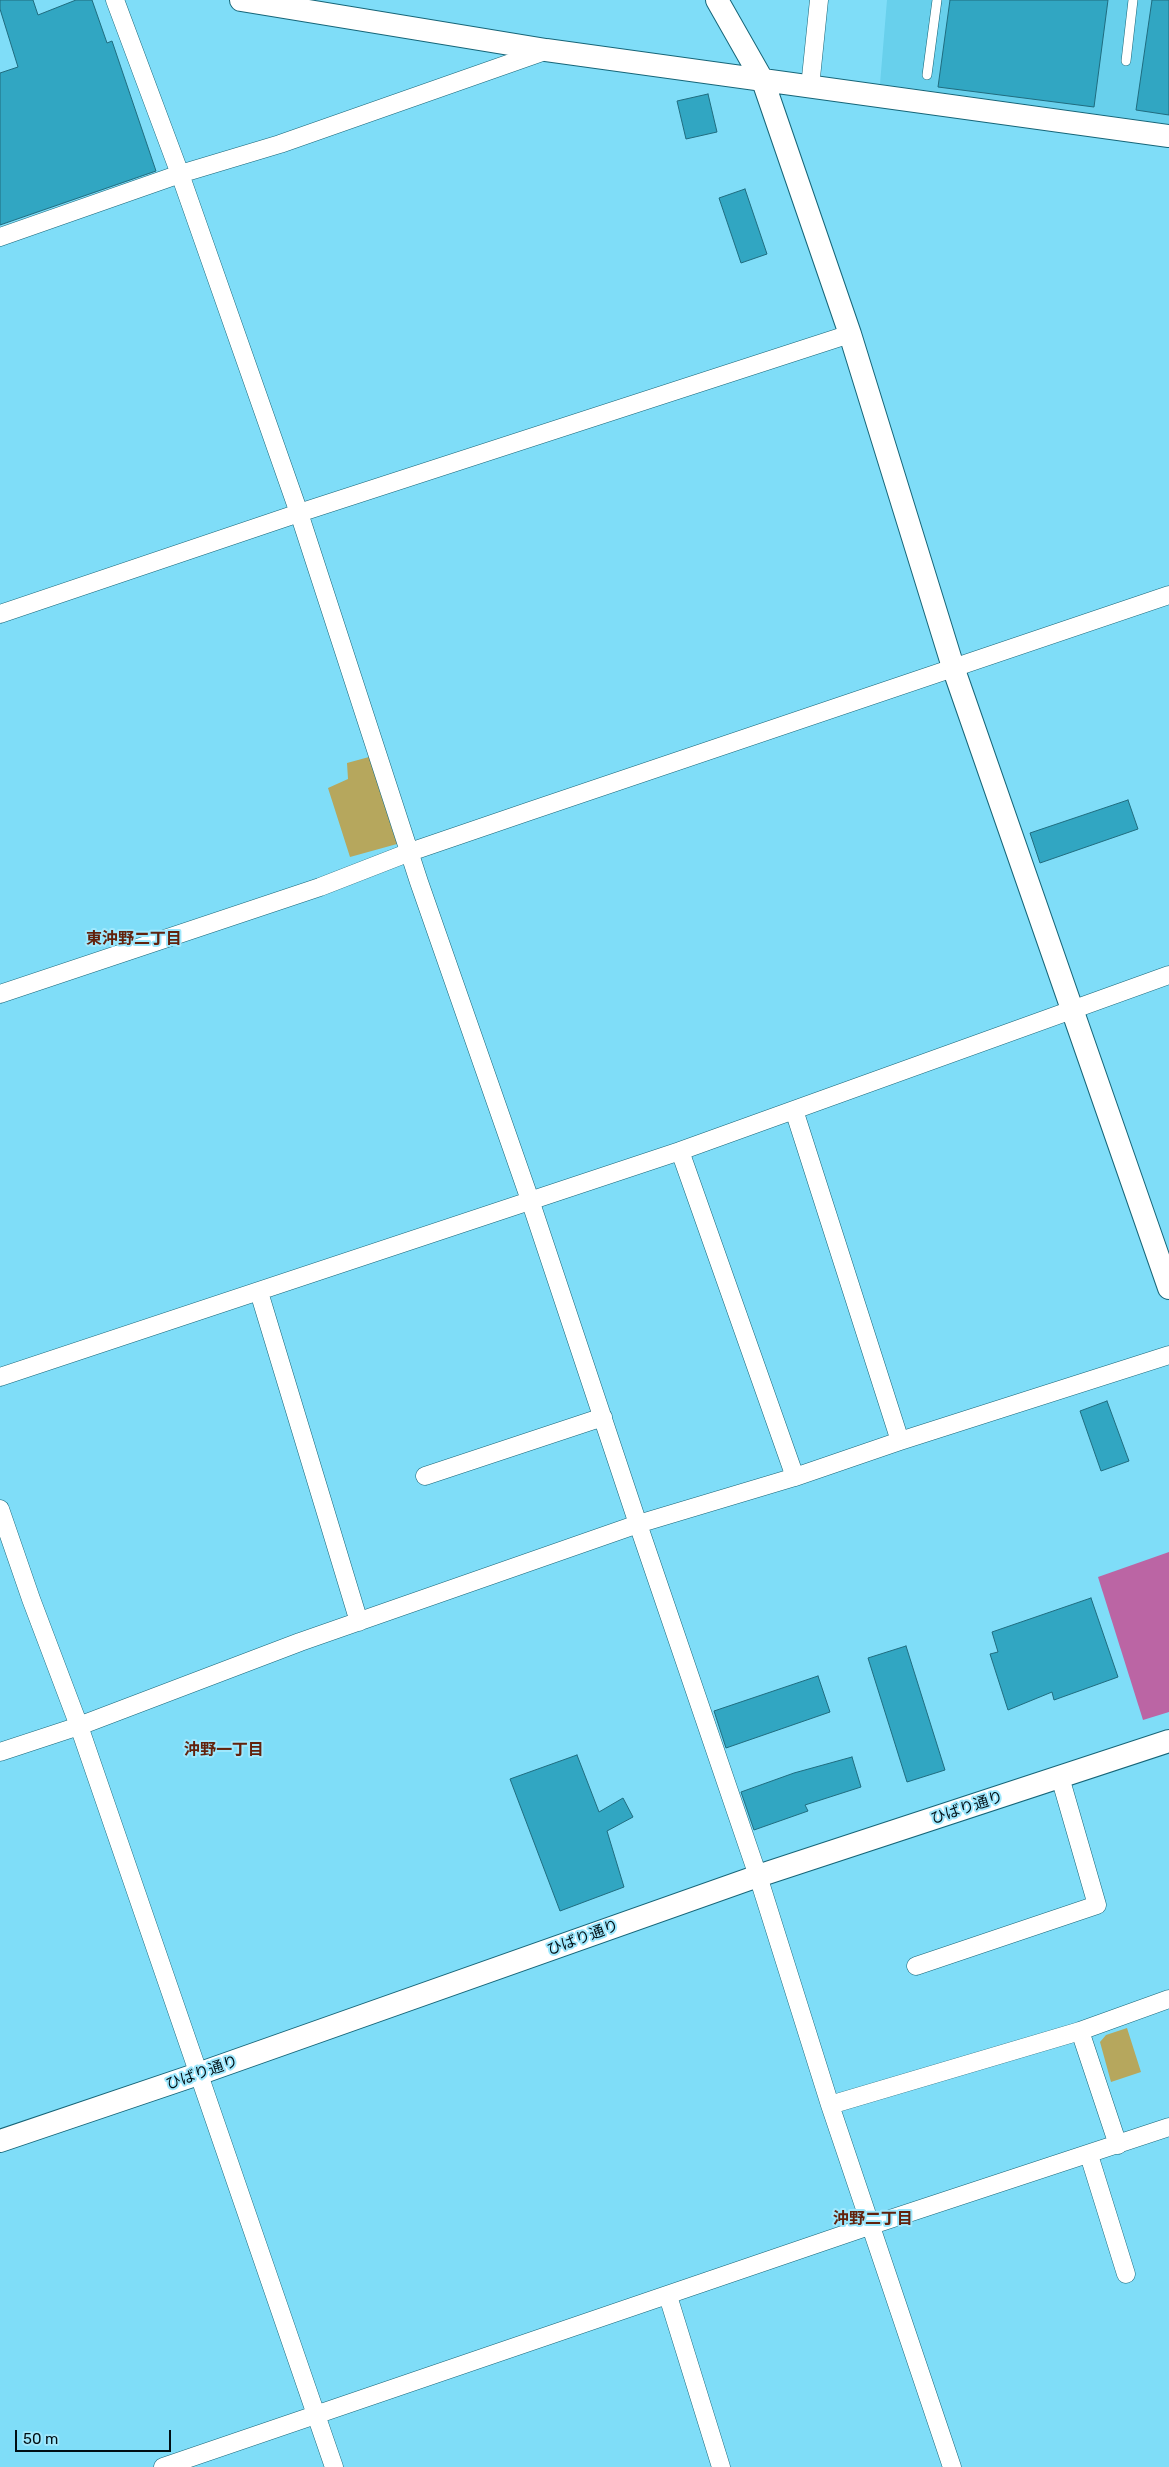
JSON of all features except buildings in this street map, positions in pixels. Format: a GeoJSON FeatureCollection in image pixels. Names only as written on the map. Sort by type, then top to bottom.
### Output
{"type":"FeatureCollection","features":[{"type":"Feature","properties":{"kind":"street"},"geometry":{"type":"LineString","coordinates":[[115,0],[180,174],[299,513],[410,852],[530,1200],[758,1876],[830,2105],[952,2467]]}},
{"type":"Feature","properties":{"kind":"street"},"geometry":{"type":"LineString","coordinates":[[241,0],[546,50],[1169,136]]}},
{"type":"Feature","properties":{"kind":"street"},"geometry":{"type":"LineString","coordinates":[[717,0],[763,81],[850,334],[953,667],[1169,1288]]}},
{"type":"Feature","properties":{"kind":"street"},"geometry":{"type":"LineString","coordinates":[[810,87],[818,0]]}},
{"type":"Feature","properties":{"kind":"street"},"geometry":{"type":"LineString","coordinates":[[0,237],[180,174],[280,144],[546,50]]}},
{"type":"Feature","properties":{"kind":"street"},"geometry":{"type":"LineString","coordinates":[[0,614],[299,513],[850,334]]}},
{"type":"Feature","properties":{"kind":"street"},"geometry":{"type":"LineString","coordinates":[[0,994],[320,887],[410,852],[1169,595]]}},
{"type":"Feature","properties":{"kind":"street"},"geometry":{"type":"LineString","coordinates":[[0,1377],[680,1151],[1169,975]]}},
{"type":"Feature","properties":{"kind":"street"},"geometry":{"type":"LineString","coordinates":[[794,1110],[900,1441]]}},
{"type":"Feature","properties":{"kind":"street"},"geometry":{"type":"LineString","coordinates":[[680,1151],[795,1477]]}},
{"type":"Feature","properties":{"kind":"street"},"geometry":{"type":"LineString","coordinates":[[259,1292],[359,1622]]}},
{"type":"Feature","properties":{"kind":"street"},"geometry":{"type":"LineString","coordinates":[[0,1752],[79,1726],[359,1622],[638,1524],[795,1477],[900,1441],[1169,1355]]}},
{"type":"Feature","properties":{"kind":"street"},"geometry":{"type":"LineString","coordinates":[[424,1476],[602,1417]]}},
{"type":"Feature","properties":{"kind":"street"},"geometry":{"type":"LineString","coordinates":[[0,1509],[31,1599],[79,1726],[334,2467]]}},
{"type":"Feature","properties":{"kind":"street","name":"ひばり通り"},"geometry":{"type":"LineString","coordinates":[[0,2141],[198,2074],[758,1876],[1169,1741]]}},
{"type":"Feature","properties":{"kind":"street"},"geometry":{"type":"LineString","coordinates":[[916,1966],[1097,1905],[1060,1777]]}},
{"type":"Feature","properties":{"kind":"street"},"geometry":{"type":"LineString","coordinates":[[830,2105],[1080,2031],[1169,1999]]}},
{"type":"Feature","properties":{"kind":"street"},"geometry":{"type":"LineString","coordinates":[[1080,2031],[1118,2145]]}},
{"type":"Feature","properties":{"kind":"street"},"geometry":{"type":"LineString","coordinates":[[163,2467],[872,2225],[1089,2155],[1169,2127]]}},
{"type":"Feature","properties":{"kind":"street"},"geometry":{"type":"LineString","coordinates":[[1089,2155],[1126,2274]]}},
{"type":"Feature","properties":{"kind":"street"},"geometry":{"type":"LineString","coordinates":[[668,2296],[721,2467]]}},
{"type":"Feature","properties":{"kind":"lane"},"geometry":{"type":"LineString","coordinates":[[928,75],[937,0]]}},
{"type":"Feature","properties":{"kind":"lane"},"geometry":{"type":"LineString","coordinates":[[1126,61],[1133,0]]}},
{"type":"Feature","properties":{"kind":"shaded area"},"geometry":{"type":"Polygon","coordinates":[[[887,0],[1169,0],[1169,124],[880,84],[887,0]]]}},
{"type":"Feature","properties":{"kind":"shaded area"},"geometry":{"type":"Polygon","coordinates":[[[369,757],[397,844],[350,857],[328,788],[348,779],[347,763],[369,757]]]}},
{"type":"Feature","properties":{"kind":"shaded area"},"geometry":{"type":"Polygon","coordinates":[[[1169,1552],[1169,1712],[1143,1720],[1098,1577],[1169,1552]]]}},
{"type":"Feature","properties":{"kind":"shaded area"},"geometry":{"type":"Polygon","coordinates":[[[1127,2028],[1141,2072],[1111,2082],[1100,2042],[1106,2035],[1127,2028]]]}},
{"type":"Feature","properties":{"kind":"district","name":"東沖野二丁目"},"geometry":{"type":"Point","coordinates":[134,939]}},
{"type":"Feature","properties":{"kind":"district","name":"沖野一丁目"},"geometry":{"type":"Point","coordinates":[224,1750]}},
{"type":"Feature","properties":{"kind":"district","name":"沖野二丁目"},"geometry":{"type":"Point","coordinates":[873,2219]}}]}
